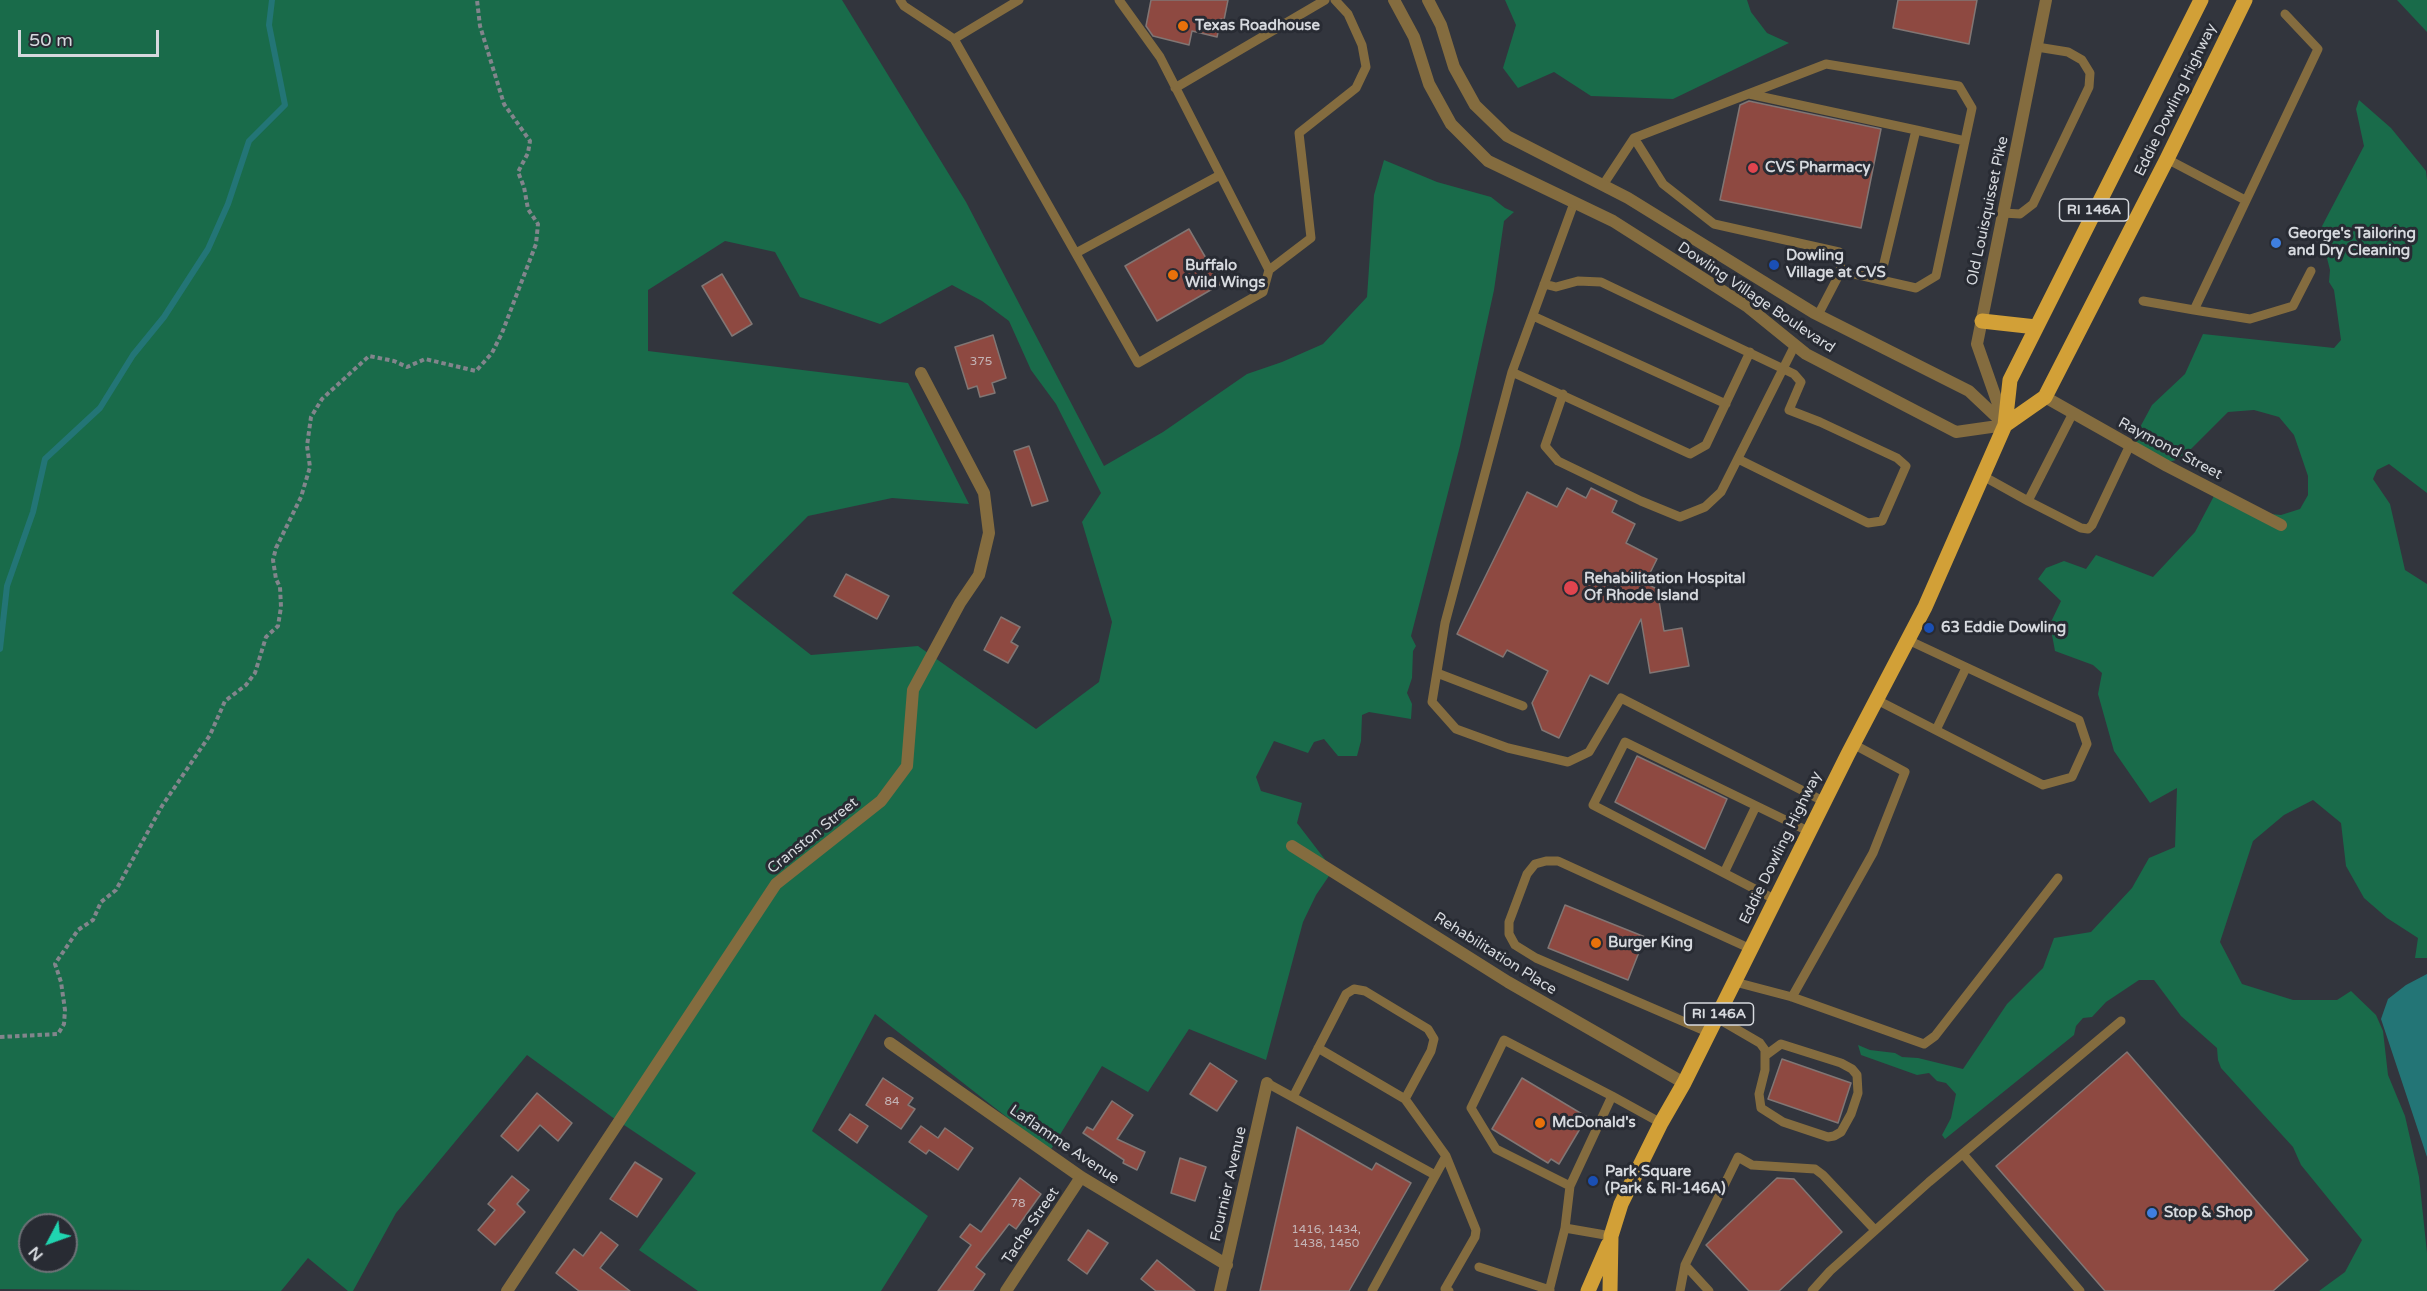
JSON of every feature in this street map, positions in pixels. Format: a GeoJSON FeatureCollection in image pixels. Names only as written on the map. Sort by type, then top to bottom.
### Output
{"type":"FeatureCollection","features":[{"type":"Feature","properties":{"kind":"main road","name":"Eddie Dowling Highway"},"geometry":{"type":"LineString","coordinates":[[1610,1291],[1611,1236],[1621,1204],[1661,1123],[1710,1033],[1853,744],[1925,608],[2005,425],[2010,380],[2201,0]]}},
{"type":"Feature","properties":{"kind":"main road","name":"Eddie Dowling Highway"},"geometry":{"type":"LineString","coordinates":[[2005,425],[2044,397],[2167,159],[2245,0]]}},
{"type":"Feature","properties":{"kind":"main road"},"geometry":{"type":"LineString","coordinates":[[1982,321],[2036,327]]}},
{"type":"Feature","properties":{"kind":"main road"},"geometry":{"type":"LineString","coordinates":[[1588,1291],[1611,1236]]}},
{"type":"Feature","properties":{"kind":"street","name":"Dowling Village Boulevard"},"geometry":{"type":"LineString","coordinates":[[1394,0],[1414,37],[1429,84],[1451,124],[1488,160],[1613,221],[1738,301],[1806,354],[1956,432],[2005,425]]}},
{"type":"Feature","properties":{"kind":"street","name":"Dowling Village Boulevard"},"geometry":{"type":"LineString","coordinates":[[1428,0],[1441,25],[1454,67],[1475,105],[1507,136],[1629,198],[1818,315],[1969,391],[2005,425]]}},
{"type":"Feature","properties":{"kind":"street","name":"Old Louisquisset Pike"},"geometry":{"type":"LineString","coordinates":[[2005,425],[1977,344],[2046,0]]}},
{"type":"Feature","properties":{"kind":"street","name":"Cranston Street"},"geometry":{"type":"LineString","coordinates":[[510,1290],[776,884],[881,801],[907,766],[913,690],[960,603],[979,575],[989,533],[984,493],[921,373]]}},
{"type":"Feature","properties":{"kind":"street","name":"Raymond Street"},"geometry":{"type":"LineString","coordinates":[[2044,397],[2281,525]]}},
{"type":"Feature","properties":{"kind":"street","name":"Rehabilitation Place"},"geometry":{"type":"LineString","coordinates":[[1292,846],[1508,982],[1684,1083]]}},
{"type":"Feature","properties":{"kind":"street","name":"Laflamme Avenue"},"geometry":{"type":"LineString","coordinates":[[890,1043],[1081,1177],[1227,1265]]}},
{"type":"Feature","properties":{"kind":"street","name":"Fournier Avenue"},"geometry":{"type":"LineString","coordinates":[[1220,1291],[1267,1083]]}},
{"type":"Feature","properties":{"kind":"street","name":"Tache Street"},"geometry":{"type":"LineString","coordinates":[[1006,1291],[1081,1177]]}},
{"type":"Feature","properties":{"kind":"lane"},"geometry":{"type":"LineString","coordinates":[[900,0],[904,6],[954,39],[1138,363],[1263,292],[1269,270],[1311,238],[1299,133],[1356,88],[1366,67],[1362,45],[1348,14],[1335,0]]}},
{"type":"Feature","properties":{"kind":"lane"},"geometry":{"type":"LineString","coordinates":[[954,39],[1018,0]]}},
{"type":"Feature","properties":{"kind":"lane"},"geometry":{"type":"LineString","coordinates":[[1119,0],[1160,57],[1269,270]]}},
{"type":"Feature","properties":{"kind":"lane"},"geometry":{"type":"LineString","coordinates":[[1175,88],[1325,0]]}},
{"type":"Feature","properties":{"kind":"lane"},"geometry":{"type":"LineString","coordinates":[[2194,309],[2318,49],[2285,14]]}},
{"type":"Feature","properties":{"kind":"lane"},"geometry":{"type":"LineString","coordinates":[[2003,213],[2020,214],[2033,204],[2089,87],[2090,73],[2082,60],[2068,52],[2037,47]]}},
{"type":"Feature","properties":{"kind":"lane"},"geometry":{"type":"LineString","coordinates":[[1603,185],[1634,138],[1826,64],[1959,86],[1972,108],[1936,276],[1916,288],[1841,270]]}},
{"type":"Feature","properties":{"kind":"lane"},"geometry":{"type":"LineString","coordinates":[[1749,94],[1965,141]]}},
{"type":"Feature","properties":{"kind":"lane"},"geometry":{"type":"LineString","coordinates":[[1880,280],[1916,130]]}},
{"type":"Feature","properties":{"kind":"lane"},"geometry":{"type":"LineString","coordinates":[[1634,138],[1663,184],[1714,224],[1839,252],[1841,270],[1818,315]]}},
{"type":"Feature","properties":{"kind":"lane"},"geometry":{"type":"LineString","coordinates":[[2167,159],[2245,200]]}},
{"type":"Feature","properties":{"kind":"lane"},"geometry":{"type":"LineString","coordinates":[[1076,253],[1220,176]]}},
{"type":"Feature","properties":{"kind":"lane"},"geometry":{"type":"LineString","coordinates":[[1574,203],[1512,372],[1445,623],[1432,702],[1455,729],[1508,747],[1568,762],[1589,752],[1621,698],[1825,802]]}},
{"type":"Feature","properties":{"kind":"lane"},"geometry":{"type":"LineString","coordinates":[[2143,301],[2250,319],[2293,306],[2311,271]]}},
{"type":"Feature","properties":{"kind":"lane"},"geometry":{"type":"LineString","coordinates":[[1544,284],[1556,287],[1578,281],[1601,282],[1794,374],[1801,382],[1788,410],[1820,422],[1897,458],[1906,466],[1882,521],[1868,523],[1738,459]]}},
{"type":"Feature","properties":{"kind":"lane"},"geometry":{"type":"LineString","coordinates":[[1533,316],[1726,404]]}},
{"type":"Feature","properties":{"kind":"lane"},"geometry":{"type":"LineString","coordinates":[[1563,394],[1545,446],[1558,461],[1641,501],[1680,516],[1705,507],[1721,492],[1795,345]]}},
{"type":"Feature","properties":{"kind":"lane"},"geometry":{"type":"LineString","coordinates":[[1512,372],[1690,454],[1706,445],[1750,352]]}},
{"type":"Feature","properties":{"kind":"lane"},"geometry":{"type":"LineString","coordinates":[[2028,501],[2073,413]]}},
{"type":"Feature","properties":{"kind":"lane"},"geometry":{"type":"LineString","coordinates":[[1983,476],[2081,528],[2088,529],[2130,445]]}},
{"type":"Feature","properties":{"kind":"lane"},"geometry":{"type":"LineString","coordinates":[[1876,700],[2043,785],[2072,777],[2087,744],[2079,720],[1908,640]]}},
{"type":"Feature","properties":{"kind":"lane"},"geometry":{"type":"LineString","coordinates":[[1936,730],[1966,668]]}},
{"type":"Feature","properties":{"kind":"lane"},"geometry":{"type":"LineString","coordinates":[[1437,673],[1523,706]]}},
{"type":"Feature","properties":{"kind":"lane"},"geometry":{"type":"LineString","coordinates":[[1776,900],[1593,805],[1625,742],[1810,832]]}},
{"type":"Feature","properties":{"kind":"lane"},"geometry":{"type":"LineString","coordinates":[[1792,997],[1873,853],[1905,772],[1853,744]]}},
{"type":"Feature","properties":{"kind":"lane"},"geometry":{"type":"LineString","coordinates":[[1724,873],[1756,806]]}},
{"type":"Feature","properties":{"kind":"lane"},"geometry":{"type":"LineString","coordinates":[[1710,1033],[1536,958],[1515,945],[1509,934],[1509,922],[1527,874],[1535,864],[1558,861],[1751,950]]}},
{"type":"Feature","properties":{"kind":"lane"},"geometry":{"type":"LineString","coordinates":[[1735,982],[1792,997],[1924,1044],[1935,1036],[2058,878]]}},
{"type":"Feature","properties":{"kind":"lane"},"geometry":{"type":"LineString","coordinates":[[1293,1097],[1346,994],[1354,989],[1365,991],[1428,1029],[1434,1039],[1431,1052],[1405,1099]]}},
{"type":"Feature","properties":{"kind":"lane"},"geometry":{"type":"LineString","coordinates":[[1717,1018],[1760,1043],[1766,1055],[1759,1094],[1761,1108],[1783,1122],[1828,1137],[1841,1132],[1851,1114],[1858,1093],[1857,1074],[1841,1063],[1781,1044],[1766,1055]]}},
{"type":"Feature","properties":{"kind":"lane"},"geometry":{"type":"LineString","coordinates":[[1812,1291],[1830,1271],[1875,1230],[2121,1021]]}},
{"type":"Feature","properties":{"kind":"lane"},"geometry":{"type":"LineString","coordinates":[[1570,1186],[1496,1149],[1471,1108],[1504,1040],[1661,1123]]}},
{"type":"Feature","properties":{"kind":"lane"},"geometry":{"type":"LineString","coordinates":[[1318,1048],[1405,1099],[1446,1156],[1476,1230],[1475,1237],[1446,1291]]}},
{"type":"Feature","properties":{"kind":"lane"},"geometry":{"type":"LineString","coordinates":[[1267,1083],[1435,1176]]}},
{"type":"Feature","properties":{"kind":"lane"},"geometry":{"type":"LineString","coordinates":[[1479,1267],[1550,1290],[1565,1228],[1570,1186],[1612,1096]]}},
{"type":"Feature","properties":{"kind":"lane"},"geometry":{"type":"LineString","coordinates":[[1963,1154],[2080,1291]]}},
{"type":"Feature","properties":{"kind":"lane"},"geometry":{"type":"LineString","coordinates":[[1372,1291],[1446,1156]]}},
{"type":"Feature","properties":{"kind":"lane"},"geometry":{"type":"LineString","coordinates":[[1680,1291],[1685,1265],[1738,1157],[1752,1165],[1815,1170],[1875,1230]]}},
{"type":"Feature","properties":{"kind":"lane"},"geometry":{"type":"LineString","coordinates":[[1565,1228],[1611,1236]]}},
{"type":"Feature","properties":{"kind":"lane"},"geometry":{"type":"LineString","coordinates":[[1685,1265],[1709,1291]]}},
{"type":"Feature","properties":{"kind":"path"},"geometry":{"type":"LineString","coordinates":[[0,1037],[58,1034],[64,1024],[65,1010],[62,982],[55,964],[78,930],[93,921],[101,902],[116,890],[162,806],[210,735],[225,700],[246,685],[255,673],[266,637],[278,626],[282,607],[273,560],[276,548],[301,497],[310,467],[307,446],[311,417],[322,399],[369,356],[394,361],[407,367],[425,359],[476,371],[492,353],[502,333],[536,244],[538,224],[528,209],[524,187],[518,172],[528,153],[530,141],[504,104],[480,26],[477,0]]}},
{"type":"Feature","properties":{"kind":"green space"},"geometry":{"type":"Polygon","coordinates":[[[0,0],[842,0],[966,202],[1104,466],[1163,432],[1247,374],[1323,344],[1367,297],[1374,195],[1384,160],[1437,182],[1491,197],[1514,212],[1504,221],[1494,290],[1460,446],[1411,636],[1416,646],[1413,651],[1412,678],[1407,693],[1412,704],[1411,719],[1369,712],[1362,715],[1361,741],[1357,756],[1338,756],[1324,739],[1314,742],[1308,753],[1274,741],[1256,777],[1261,791],[1302,803],[1297,823],[1333,870],[1316,895],[1303,922],[1266,1060],[1189,1029],[1148,1092],[1102,1066],[1050,1151],[875,1014],[812,1131],[928,1216],[881,1291],[698,1291],[639,1250],[696,1173],[612,1117],[527,1055],[396,1213],[353,1291],[348,1291],[308,1258],[281,1291],[0,1289],[0,0]],[[725,241],[648,290],[648,351],[908,383],[969,504],[892,498],[808,516],[732,593],[811,655],[918,646],[1036,729],[1099,682],[1112,622],[1082,522],[1101,493],[1056,404],[1031,370],[1009,321],[982,301],[952,285],[880,324],[800,297],[775,252],[725,241]]]}},
{"type":"Feature","properties":{"kind":"green space"},"geometry":{"type":"Polygon","coordinates":[[[1505,0],[1747,0],[1751,12],[1767,33],[1789,43],[1673,99],[1591,96],[1554,72],[1518,88],[1503,68],[1516,25],[1505,0]]]}},
{"type":"Feature","properties":{"kind":"green space"},"geometry":{"type":"Polygon","coordinates":[[[2397,0],[2427,0],[2427,32],[2397,0]]]}},
{"type":"Feature","properties":{"kind":"green space"},"geometry":{"type":"Polygon","coordinates":[[[2359,100],[2391,128],[2426,171],[2427,180],[2427,493],[2389,464],[2377,470],[2373,479],[2390,504],[2405,570],[2427,584],[2427,958],[2415,958],[2418,938],[2387,918],[2364,898],[2346,866],[2341,823],[2313,800],[2284,815],[2253,841],[2220,942],[2242,984],[2293,1000],[2337,1000],[2351,991],[2376,1015],[2383,1031],[2388,1075],[2405,1116],[2419,1177],[2427,1253],[2427,1291],[2319,1291],[2345,1272],[2362,1240],[2301,1165],[2293,1147],[2221,1068],[2217,1048],[2181,1016],[2154,980],[2139,980],[2106,1002],[2092,1017],[2083,1018],[2076,1026],[2074,1035],[1945,1139],[1942,1135],[1951,1118],[1956,1094],[1946,1083],[1937,1081],[1929,1073],[1917,1075],[1861,1055],[1858,1045],[1870,1050],[1895,1053],[1902,1057],[1918,1058],[1963,1069],[2007,1004],[2043,968],[2054,938],[2091,932],[2132,888],[2149,858],[2175,847],[2177,788],[2150,803],[2114,751],[2098,694],[2102,673],[2093,665],[2055,651],[2050,624],[2061,601],[2038,579],[2046,568],[2064,561],[2086,569],[2096,555],[2153,577],[2195,532],[2215,494],[2260,513],[2281,515],[2300,509],[2308,495],[2308,476],[2294,435],[2279,417],[2254,410],[2228,412],[2182,458],[2163,464],[2131,444],[2152,405],[2185,374],[2203,334],[2334,348],[2341,340],[2334,290],[2329,282],[2330,270],[2320,230],[2364,146],[2356,109],[2359,100]]]}},
{"type":"Feature","properties":{"kind":"water"},"geometry":{"type":"Polygon","coordinates":[[[2427,974],[2427,1157],[2381,1019],[2388,999],[2406,985],[2427,974]]]}},
{"type":"Feature","properties":{"kind":"building","name":"Texas Roadhouse"},"geometry":{"type":"Polygon","coordinates":[[[1151,0],[1228,0],[1224,20],[1221,19],[1217,37],[1192,31],[1189,45],[1153,36],[1146,26],[1151,0]]]}},
{"type":"Feature","properties":{"kind":"building"},"geometry":{"type":"Polygon","coordinates":[[[1898,0],[1977,0],[1969,44],[1893,28],[1898,0]]]}},
{"type":"Feature","properties":{"kind":"building","name":"CVS Pharmacy"},"geometry":{"type":"Polygon","coordinates":[[[1749,101],[1881,129],[1861,228],[1720,200],[1740,105],[1749,101]]]}},
{"type":"Feature","properties":{"kind":"building","name":"Buffalo Wild Wings"},"geometry":{"type":"Polygon","coordinates":[[[1189,229],[1221,284],[1157,321],[1125,266],[1189,229]]]}},
{"type":"Feature","properties":{"kind":"building"},"geometry":{"type":"Polygon","coordinates":[[[722,274],[752,324],[732,336],[702,286],[722,274]]]}},
{"type":"Feature","properties":{"kind":"building"},"geometry":{"type":"Polygon","coordinates":[[[993,335],[1006,378],[992,383],[995,393],[980,397],[977,386],[968,389],[955,347],[993,335]]]}},
{"type":"Feature","properties":{"kind":"building"},"geometry":{"type":"Polygon","coordinates":[[[1029,446],[1048,501],[1032,506],[1014,451],[1029,446]]]}},
{"type":"Feature","properties":{"kind":"building"},"geometry":{"type":"Polygon","coordinates":[[[1567,488],[1586,498],[1591,488],[1617,501],[1612,512],[1635,524],[1626,543],[1657,559],[1645,583],[1657,589],[1664,631],[1682,628],[1689,666],[1650,673],[1641,619],[1608,684],[1590,675],[1559,738],[1542,730],[1532,703],[1548,671],[1507,650],[1503,657],[1457,634],[1527,492],[1557,507],[1567,488]]]}},
{"type":"Feature","properties":{"kind":"building"},"geometry":{"type":"Polygon","coordinates":[[[846,574],[889,596],[877,619],[834,596],[846,574]]]}},
{"type":"Feature","properties":{"kind":"building"},"geometry":{"type":"Polygon","coordinates":[[[1001,617],[1020,627],[1011,642],[1018,646],[1008,663],[984,650],[1001,617]]]}},
{"type":"Feature","properties":{"kind":"building"},"geometry":{"type":"Polygon","coordinates":[[[1637,756],[1727,799],[1705,849],[1615,802],[1637,756]]]}},
{"type":"Feature","properties":{"kind":"building","name":"Burger King"},"geometry":{"type":"Polygon","coordinates":[[[1565,905],[1645,937],[1628,980],[1548,948],[1565,905]]]}},
{"type":"Feature","properties":{"kind":"building","name":"Stop & Shop"},"geometry":{"type":"Polygon","coordinates":[[[2127,1052],[2308,1260],[2273,1291],[2105,1291],[1996,1166],[2127,1052]]]}},
{"type":"Feature","properties":{"kind":"building"},"geometry":{"type":"Polygon","coordinates":[[[1782,1059],[1851,1083],[1838,1123],[1768,1099],[1782,1059]]]}},
{"type":"Feature","properties":{"kind":"building"},"geometry":{"type":"Polygon","coordinates":[[[1210,1063],[1237,1081],[1217,1111],[1190,1094],[1210,1063]]]}},
{"type":"Feature","properties":{"kind":"building"},"geometry":{"type":"Polygon","coordinates":[[[883,1078],[913,1098],[908,1105],[915,1109],[901,1129],[866,1105],[883,1078]]]}},
{"type":"Feature","properties":{"kind":"building","name":"McDonald's"},"geometry":{"type":"Polygon","coordinates":[[[1522,1078],[1587,1117],[1559,1164],[1551,1159],[1548,1163],[1492,1129],[1522,1078]]]}},
{"type":"Feature","properties":{"kind":"building"},"geometry":{"type":"Polygon","coordinates":[[[537,1093],[572,1123],[558,1141],[540,1125],[518,1151],[501,1136],[537,1093]]]}},
{"type":"Feature","properties":{"kind":"building"},"geometry":{"type":"Polygon","coordinates":[[[1112,1101],[1133,1115],[1117,1139],[1145,1152],[1137,1170],[1123,1163],[1124,1160],[1083,1133],[1087,1127],[1093,1130],[1112,1101]]]}},
{"type":"Feature","properties":{"kind":"building"},"geometry":{"type":"Polygon","coordinates":[[[850,1114],[868,1126],[857,1143],[839,1130],[850,1114]]]}},
{"type":"Feature","properties":{"kind":"building"},"geometry":{"type":"Polygon","coordinates":[[[921,1126],[938,1138],[945,1128],[973,1148],[958,1170],[929,1150],[926,1154],[909,1142],[921,1126]]]}},
{"type":"Feature","properties":{"kind":"building"},"geometry":{"type":"Polygon","coordinates":[[[1297,1127],[1372,1170],[1376,1163],[1411,1183],[1349,1291],[1260,1291],[1297,1127]]]}},
{"type":"Feature","properties":{"kind":"building"},"geometry":{"type":"Polygon","coordinates":[[[1180,1158],[1206,1167],[1195,1201],[1171,1193],[1180,1158]]]}},
{"type":"Feature","properties":{"kind":"building"},"geometry":{"type":"Polygon","coordinates":[[[635,1162],[662,1179],[637,1217],[610,1199],[635,1162]]]}},
{"type":"Feature","properties":{"kind":"building"},"geometry":{"type":"Polygon","coordinates":[[[512,1176],[529,1190],[517,1204],[525,1212],[495,1245],[478,1230],[495,1210],[488,1204],[512,1176]]]}},
{"type":"Feature","properties":{"kind":"building"},"geometry":{"type":"Polygon","coordinates":[[[1020,1178],[1041,1194],[1016,1229],[1009,1224],[976,1267],[985,1274],[973,1291],[938,1291],[971,1245],[960,1237],[970,1224],[981,1232],[1020,1178]]]}},
{"type":"Feature","properties":{"kind":"building"},"geometry":{"type":"Polygon","coordinates":[[[1777,1178],[1794,1179],[1842,1232],[1779,1291],[1749,1291],[1706,1245],[1777,1178]]]}},
{"type":"Feature","properties":{"kind":"building"},"geometry":{"type":"Polygon","coordinates":[[[1088,1230],[1108,1243],[1087,1274],[1068,1260],[1088,1230]]]}},
{"type":"Feature","properties":{"kind":"building"},"geometry":{"type":"Polygon","coordinates":[[[601,1232],[618,1245],[600,1268],[630,1291],[579,1291],[556,1273],[574,1249],[583,1256],[601,1232]]]}},
{"type":"Feature","properties":{"kind":"building"},"geometry":{"type":"Polygon","coordinates":[[[1157,1260],[1195,1291],[1156,1291],[1141,1279],[1157,1260]]]}},
{"type":"Feature","properties":{"kind":"waterway"},"geometry":{"type":"LineString","coordinates":[[0,649],[7,586],[33,512],[45,459],[100,408],[133,355],[164,317],[208,249],[228,204],[249,141],[285,105],[269,25],[272,0]]}},
{"type":"Feature","properties":{"kind":"place","name":"Texas Roadhouse"},"geometry":{"type":"Point","coordinates":[1183,26]}},
{"type":"Feature","properties":{"kind":"place","name":"CVS Pharmacy"},"geometry":{"type":"Point","coordinates":[1753,168]}},
{"type":"Feature","properties":{"kind":"place","name":"George's Tailoring and Dry Cleaning"},"geometry":{"type":"Point","coordinates":[2276,243]}},
{"type":"Feature","properties":{"kind":"place","name":"Dowling Village at CVS"},"geometry":{"type":"Point","coordinates":[1774,265]}},
{"type":"Feature","properties":{"kind":"place","name":"Buffalo Wild Wings"},"geometry":{"type":"Point","coordinates":[1173,275]}},
{"type":"Feature","properties":{"kind":"place","name":"Rehabilitation Hospital Of Rhode Island"},"geometry":{"type":"Point","coordinates":[1571,588]}},
{"type":"Feature","properties":{"kind":"place","name":"63 Eddie Dowling"},"geometry":{"type":"Point","coordinates":[1929,628]}},
{"type":"Feature","properties":{"kind":"place","name":"Burger King"},"geometry":{"type":"Point","coordinates":[1596,943]}},
{"type":"Feature","properties":{"kind":"place","name":"McDonald's"},"geometry":{"type":"Point","coordinates":[1540,1123]}},
{"type":"Feature","properties":{"kind":"place","name":"Park Square (Park & RI-146A)"},"geometry":{"type":"Point","coordinates":[1593,1181]}},
{"type":"Feature","properties":{"kind":"place","name":"Stop & Shop"},"geometry":{"type":"Point","coordinates":[2152,1213]}}]}
